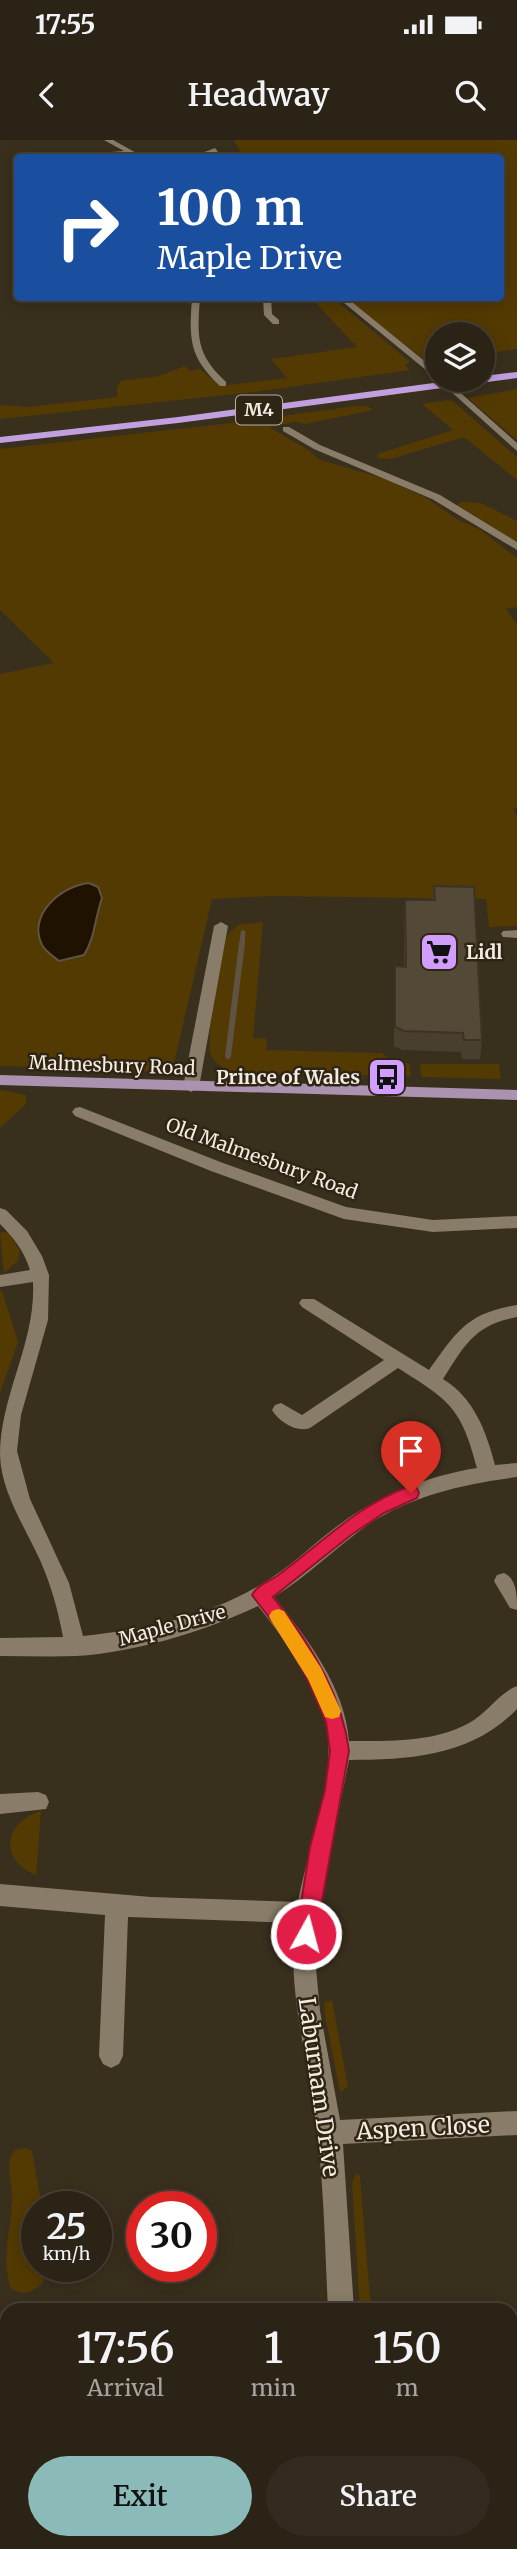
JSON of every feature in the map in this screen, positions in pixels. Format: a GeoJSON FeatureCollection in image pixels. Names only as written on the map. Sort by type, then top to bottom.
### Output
{"type":"FeatureCollection","features":[{"type":"Feature","properties":{"kind":"highway"},"geometry":{"type":"LineString","coordinates":[[495,368],[517,365]]}},
{"type":"Feature","properties":{"kind":"highway","name":"M4"},"geometry":{"type":"LineString","coordinates":[[0,440],[191,419],[517,376]]}},
{"type":"Feature","properties":{"kind":"highway","name":"M4"},"geometry":{"type":"LineString","coordinates":[[0,429],[425,379]]}},
{"type":"Feature","properties":{"kind":"main road","name":"Malmesbury Road"},"geometry":{"type":"LineString","coordinates":[[0,1080],[517,1095]]}},
{"type":"Feature","properties":{"kind":"street"},"geometry":{"type":"LineString","coordinates":[[108,140],[135,154]]}},
{"type":"Feature","properties":{"kind":"street"},"geometry":{"type":"LineString","coordinates":[[205,154],[215,150]]}},
{"type":"Feature","properties":{"kind":"street"},"geometry":{"type":"LineString","coordinates":[[195,301],[194,349],[204,366],[223,384]]}},
{"type":"Feature","properties":{"kind":"street"},"geometry":{"type":"LineString","coordinates":[[267,301],[267,314],[276,322]]}},
{"type":"Feature","properties":{"kind":"street"},"geometry":{"type":"LineString","coordinates":[[346,301],[425,365]]}},
{"type":"Feature","properties":{"kind":"street"},"geometry":{"type":"LineString","coordinates":[[455,392],[517,448]]}},
{"type":"Feature","properties":{"kind":"street"},"geometry":{"type":"LineString","coordinates":[[286,429],[317,447],[436,497],[517,547]]}},
{"type":"Feature","properties":{"kind":"street"},"geometry":{"type":"LineString","coordinates":[[191,1087],[221,926]]}},
{"type":"Feature","properties":{"kind":"street","name":"Old Malmesbury Road"},"geometry":{"type":"LineString","coordinates":[[80,1112],[217,1167],[344,1213],[433,1226],[517,1222]]}},
{"type":"Feature","properties":{"kind":"street"},"geometry":{"type":"LineString","coordinates":[[0,1214],[29,1244],[41,1275],[41,1312],[10,1425],[8,1454],[18,1493],[58,1578],[75,1647]]}},
{"type":"Feature","properties":{"kind":"street"},"geometry":{"type":"LineString","coordinates":[[0,1281],[41,1275]]}},
{"type":"Feature","properties":{"kind":"street"},"geometry":{"type":"LineString","coordinates":[[308,1303],[450,1392],[468,1415],[488,1473]]}},
{"type":"Feature","properties":{"kind":"street"},"geometry":{"type":"LineString","coordinates":[[433,1379],[458,1341],[478,1321],[489,1315],[517,1311]]}},
{"type":"Feature","properties":{"kind":"street"},"geometry":{"type":"LineString","coordinates":[[282,1410],[304,1423],[397,1360]]}},
{"type":"Feature","properties":{"kind":"street","name":"Maple Drive"},"geometry":{"type":"LineString","coordinates":[[0,1647],[75,1647],[113,1642],[225,1612],[261,1595],[378,1508],[453,1479],[517,1470]]}},
{"type":"Feature","properties":{"kind":"street","name":"Laburnam Drive"},"geometry":{"type":"LineString","coordinates":[[261,1595],[287,1627],[326,1696],[336,1722],[339,1751],[334,1790],[308,1913],[305,1996],[329,2133],[341,2303]]}},
{"type":"Feature","properties":{"kind":"street"},"geometry":{"type":"LineString","coordinates":[[339,1751],[414,1750],[442,1744],[476,1729],[506,1709],[517,1695]]}},
{"type":"Feature","properties":{"kind":"street"},"geometry":{"type":"LineString","coordinates":[[0,1804],[38,1802]]}},
{"type":"Feature","properties":{"kind":"street"},"geometry":{"type":"LineString","coordinates":[[0,1895],[117,1905],[308,1913]]}},
{"type":"Feature","properties":{"kind":"street"},"geometry":{"type":"LineString","coordinates":[[111,2056],[117,1905]]}},
{"type":"Feature","properties":{"kind":"street","name":"Aspen Close"},"geometry":{"type":"LineString","coordinates":[[329,2133],[517,2123]]}},
{"type":"Feature","properties":{"kind":"shaded area"},"geometry":{"type":"Polygon","coordinates":[[[234,140],[517,140],[517,349],[495,352],[495,322],[425,322],[425,360],[350,301],[504,301],[504,154],[241,154],[234,140]]]}},
{"type":"Feature","properties":{"kind":"shaded area"},"geometry":{"type":"Polygon","coordinates":[[[314,301],[337,301],[410,362],[405,365],[410,370],[254,392],[0,419],[0,405],[27,407],[117,397],[117,387],[121,381],[159,376],[185,366],[190,371],[200,369],[220,386],[287,378],[271,359],[357,347],[314,301]]]}},
{"type":"Feature","properties":{"kind":"shaded area"},"geometry":{"type":"Polygon","coordinates":[[[517,389],[517,440],[468,398],[517,389]]]}},
{"type":"Feature","properties":{"kind":"shaded area"},"geometry":{"type":"Polygon","coordinates":[[[448,400],[454,402],[517,457],[517,480],[464,437],[391,459],[378,458],[377,454],[453,430],[422,404],[448,400]]]}},
{"type":"Feature","properties":{"kind":"shaded area"},"geometry":{"type":"Polygon","coordinates":[[[367,406],[373,410],[306,424],[295,422],[269,427],[310,451],[318,459],[388,480],[428,499],[460,521],[479,529],[517,558],[517,607],[506,609],[517,624],[517,808],[513,809],[517,816],[517,926],[489,927],[486,899],[274,896],[212,899],[172,1072],[0,1066],[0,674],[54,663],[0,610],[0,449],[367,406]]]}},
{"type":"Feature","properties":{"kind":"shaded area"},"geometry":{"type":"Polygon","coordinates":[[[461,502],[481,503],[517,521],[517,542],[457,505],[461,502]]]}},
{"type":"Feature","properties":{"kind":"shaded area"},"geometry":{"type":"Polygon","coordinates":[[[89,883],[98,887],[102,898],[90,942],[84,955],[59,961],[42,945],[39,923],[49,904],[58,896],[78,885],[89,883]]]}},
{"type":"Feature","properties":{"kind":"shaded area"},"geometry":{"type":"Polygon","coordinates":[[[263,922],[253,1038],[267,1039],[266,1050],[382,1053],[389,1059],[410,1064],[411,1076],[238,1073],[216,1062],[211,1055],[210,1033],[227,935],[238,925],[263,922]]]}},
{"type":"Feature","properties":{"kind":"shaded area"},"geometry":{"type":"Polygon","coordinates":[[[420,1064],[499,1064],[501,1079],[421,1077],[420,1064]]]}},
{"type":"Feature","properties":{"kind":"shaded area"},"geometry":{"type":"Polygon","coordinates":[[[0,1090],[26,1095],[26,1104],[0,1128],[0,1090]]]}},
{"type":"Feature","properties":{"kind":"shaded area"},"geometry":{"type":"Polygon","coordinates":[[[0,1233],[9,1233],[20,1251],[18,1261],[4,1273],[0,1233]]]}},
{"type":"Feature","properties":{"kind":"shaded area"},"geometry":{"type":"Polygon","coordinates":[[[0,1291],[18,1342],[0,1393],[0,1291]]]}},
{"type":"Feature","properties":{"kind":"shaded area"},"geometry":{"type":"Polygon","coordinates":[[[41,1811],[36,1875],[16,1861],[10,1842],[19,1824],[41,1811]]]}},
{"type":"Feature","properties":{"kind":"shaded area"},"geometry":{"type":"Polygon","coordinates":[[[332,2000],[348,2087],[340,2092],[325,2015],[324,2003],[332,2000]]]}},
{"type":"Feature","properties":{"kind":"shaded area"},"geometry":{"type":"Polygon","coordinates":[[[25,2148],[32,2151],[39,2191],[21,2191],[21,2282],[42,2282],[34,2290],[24,2293],[11,2289],[6,2254],[12,2209],[10,2160],[15,2150],[25,2148]]]}},
{"type":"Feature","properties":{"kind":"shaded area"},"geometry":{"type":"Polygon","coordinates":[[[356,2173],[360,2176],[370,2303],[360,2303],[352,2183],[356,2173]]]}},
{"type":"Feature","properties":{"kind":"building","name":"Lidl"},"geometry":{"type":"Polygon","coordinates":[[[434,886],[474,887],[482,1040],[464,1040],[463,1033],[404,1031],[395,1027],[395,966],[406,967],[405,900],[435,900],[434,886]]]}},
{"type":"Feature","properties":{"kind":"waterway"},"geometry":{"type":"LineString","coordinates":[[242,944],[243,933]]}},
{"type":"Feature","properties":{"kind":"waterway"},"geometry":{"type":"LineString","coordinates":[[228,1056],[242,943]]}},
{"type":"Feature","properties":{"kind":"slow traffic"},"geometry":{"type":"LineString","coordinates":[[278,1616],[314,1674],[332,1711]]}},
{"type":"Feature","properties":{"kind":"place","name":"Lidl"},"geometry":{"type":"Point","coordinates":[439,952]}},
{"type":"Feature","properties":{"kind":"place","name":"Prince of Wales"},"geometry":{"type":"Point","coordinates":[387,1077]}},
{"type":"Feature","properties":{"kind":"route"},"geometry":{"type":"LineString","coordinates":[[306,1934],[320,1847],[334,1790],[339,1751],[336,1722],[326,1696],[287,1627],[261,1595],[283,1581],[345,1530],[378,1508],[411,1493]]}}]}
